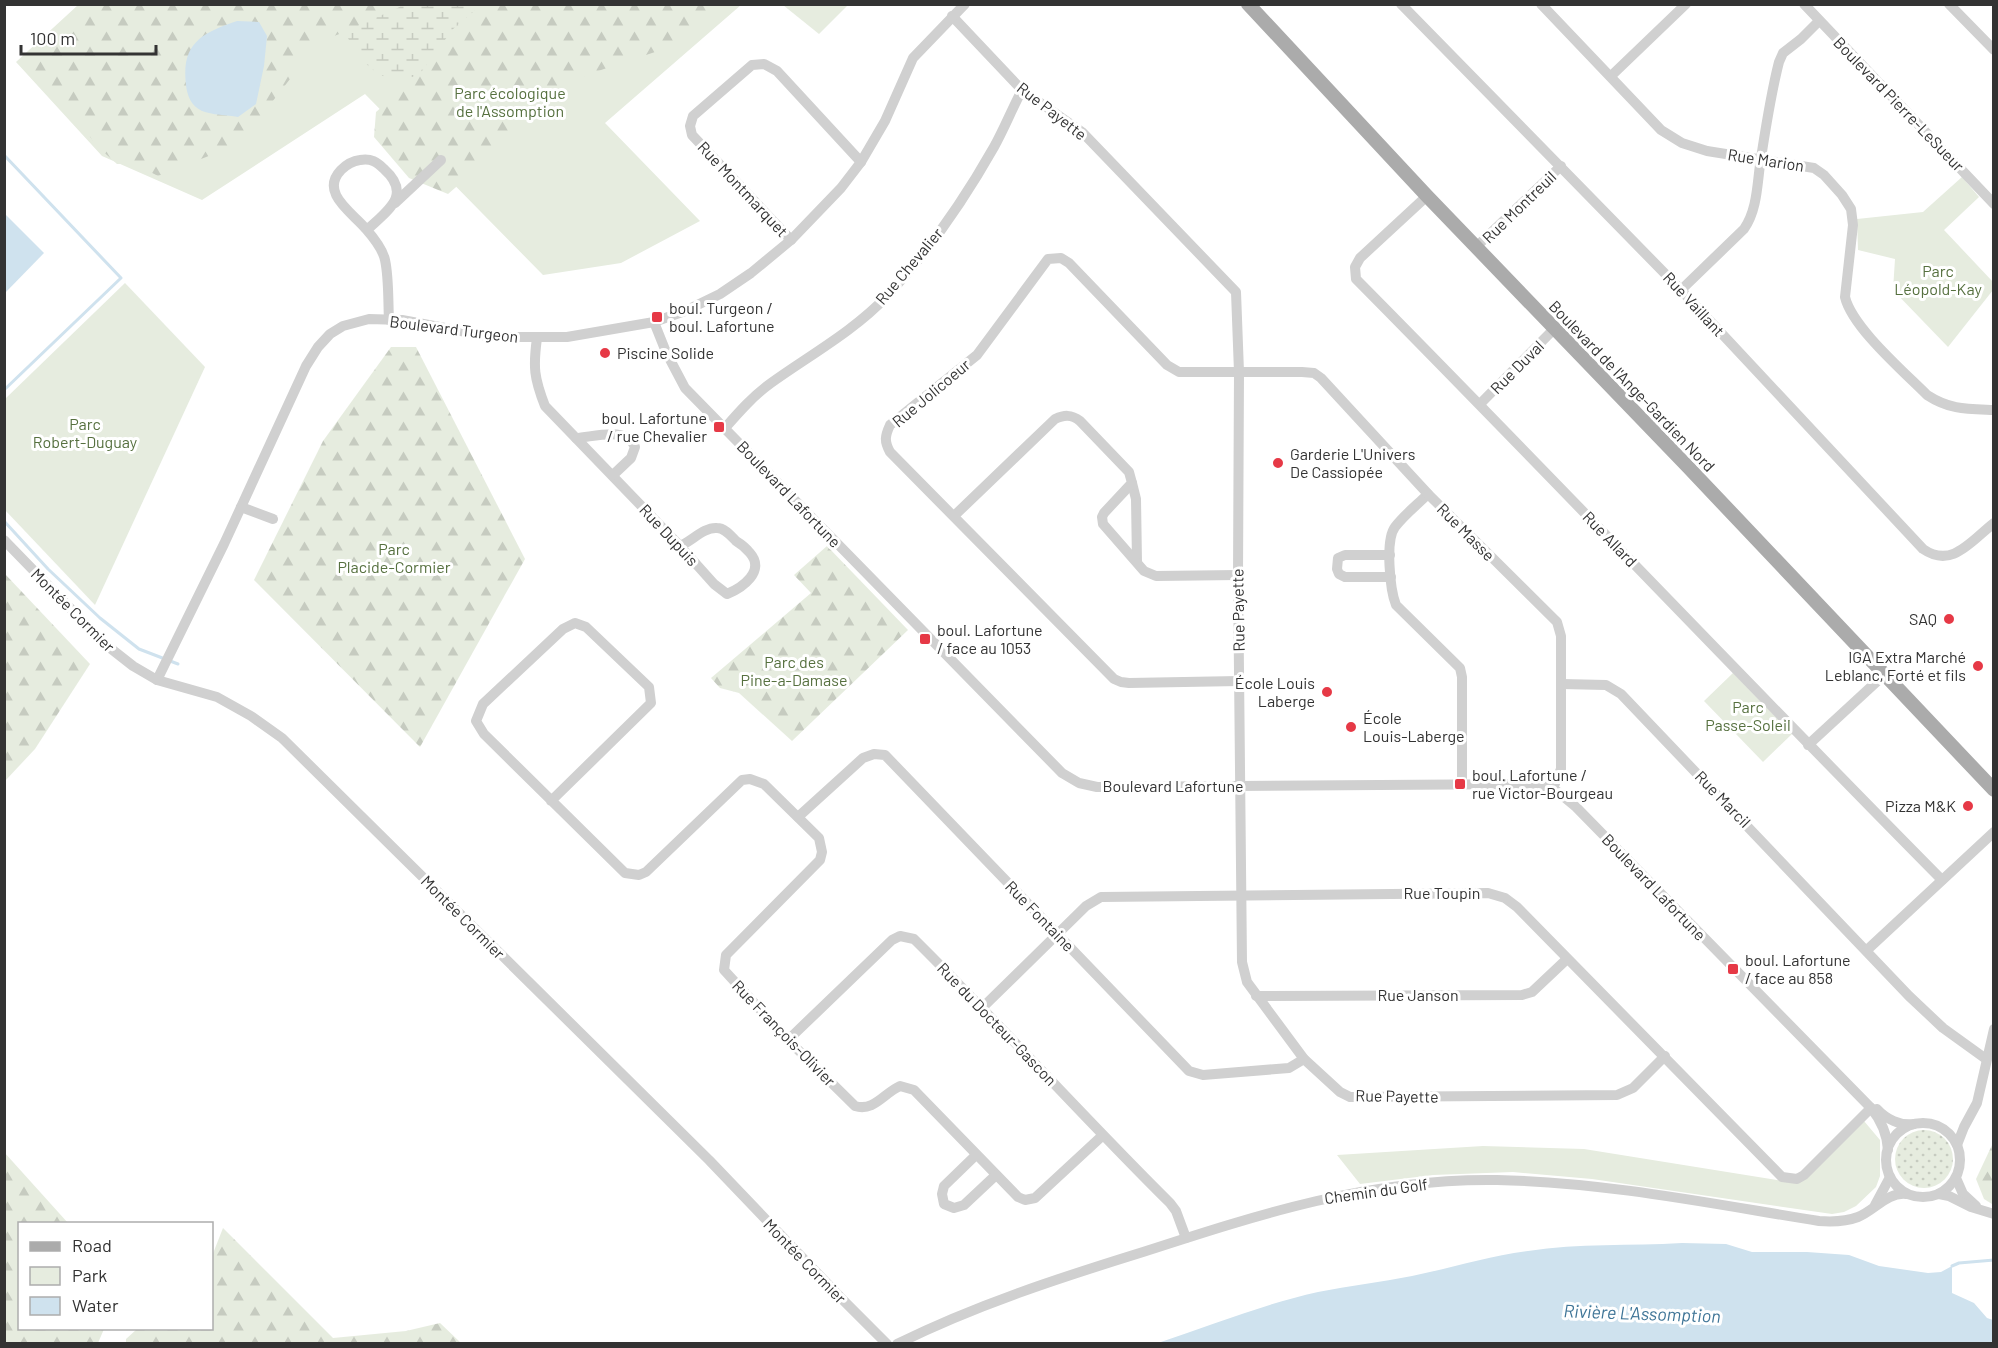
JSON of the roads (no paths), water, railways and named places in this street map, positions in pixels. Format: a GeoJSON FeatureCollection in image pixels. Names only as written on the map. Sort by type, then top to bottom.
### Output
{"type":"FeatureCollection","features":[{"type":"Feature","properties":{"kind":"main road","name":"Boulevard de l'Ange-Gardien Nord"},"geometry":{"type":"LineString","coordinates":[[1248,4],[1427,196],[1994,789]]}},
{"type":"Feature","properties":{"kind":"street","name":"Boulevard Turgeon"},"geometry":{"type":"LineString","coordinates":[[158,680],[306,366],[330,334],[344,326],[369,319],[402,320],[493,337],[567,337],[654,322],[685,311],[720,294],[751,273],[791,240],[841,188],[861,162],[885,122],[913,57],[965,4]]}},
{"type":"Feature","properties":{"kind":"street","name":"Rue Vaillant"},"geometry":{"type":"LineString","coordinates":[[1401,4],[1681,290],[1923,549],[1939,557],[1953,555],[1994,523]]}},
{"type":"Feature","properties":{"kind":"street","name":"Rue Marion"},"geometry":{"type":"LineString","coordinates":[[1541,4],[1661,130],[1672,138],[1707,151],[1814,168],[1824,175],[1851,209],[1853,225],[1845,297],[1847,306],[1857,323],[1933,400],[1958,409],[1994,410]]}},
{"type":"Feature","properties":{"kind":"street"},"geometry":{"type":"LineString","coordinates":[[1611,76],[1686,4]]}},
{"type":"Feature","properties":{"kind":"street","name":"Boulevard Pierre-LeSueur"},"geometry":{"type":"LineString","coordinates":[[1804,4],[1994,204]]}},
{"type":"Feature","properties":{"kind":"street"},"geometry":{"type":"LineString","coordinates":[[1949,4],[1994,50]]}},
{"type":"Feature","properties":{"kind":"street","name":"Rue Payette"},"geometry":{"type":"LineString","coordinates":[[952,16],[1023,90],[1082,132],[1236,292],[1239,372],[1238,575],[1243,973],[1256,996],[1304,1059],[1340,1092],[1350,1097],[1617,1095],[1634,1088],[1665,1056]]}},
{"type":"Feature","properties":{"kind":"street"},"geometry":{"type":"LineString","coordinates":[[1681,290],[1744,229],[1751,219],[1779,62],[1783,53],[1819,21]]}},
{"type":"Feature","properties":{"kind":"street","name":"Rue Montmarquet"},"geometry":{"type":"LineString","coordinates":[[791,240],[692,135],[690,126],[693,116],[752,65],[764,64],[777,70],[861,162]]}},
{"type":"Feature","properties":{"kind":"street","name":"Rue Chevalier"},"geometry":{"type":"LineString","coordinates":[[725,428],[769,384],[854,325],[887,296],[951,215],[995,146],[1023,90]]}},
{"type":"Feature","properties":{"kind":"street"},"geometry":{"type":"LineString","coordinates":[[389,320],[385,259],[367,230],[338,202],[334,183],[338,173],[348,164],[360,159],[373,159],[386,170],[398,188],[395,203]]}},
{"type":"Feature","properties":{"kind":"street"},"geometry":{"type":"LineString","coordinates":[[367,230],[441,160]]}},
{"type":"Feature","properties":{"kind":"street","name":"Rue Montreuil"},"geometry":{"type":"LineString","coordinates":[[1476,247],[1561,166]]}},
{"type":"Feature","properties":{"kind":"street","name":"Rue Allard"},"geometry":{"type":"LineString","coordinates":[[1427,196],[1360,258],[1355,267],[1356,279],[1942,880]]}},
{"type":"Feature","properties":{"kind":"street","name":"Rue Jolicoeur"},"geometry":{"type":"LineString","coordinates":[[1239,372],[1179,372],[1173,369],[1069,263],[1061,258],[1048,259],[976,355],[890,425],[885,435],[890,452],[1114,679],[1129,683],[1239,681]]}},
{"type":"Feature","properties":{"kind":"street","name":"Boulevard Lafortune"},"geometry":{"type":"LineString","coordinates":[[654,322],[666,352],[685,388],[1062,772],[1079,783],[1097,787],[1526,784],[1553,788],[1576,807],[1871,1108],[1883,1126],[1888,1150]]}},
{"type":"Feature","properties":{"kind":"street","name":"Rue Duval"},"geometry":{"type":"LineString","coordinates":[[1480,404],[1554,329]]}},
{"type":"Feature","properties":{"kind":"street","name":"Rue Dupuis"},"geometry":{"type":"LineString","coordinates":[[537,338],[534,364],[537,384],[545,406],[613,475],[714,584],[727,594],[739,589],[754,573],[752,554],[723,529],[716,527],[709,529],[680,546]]}},
{"type":"Feature","properties":{"kind":"street","name":"Rue Masse"},"geometry":{"type":"LineString","coordinates":[[1239,372],[1302,372],[1314,373],[1321,378],[1428,494],[1557,622],[1561,636],[1561,769],[1553,788]]}},
{"type":"Feature","properties":{"kind":"street"},"geometry":{"type":"LineString","coordinates":[[954,516],[1055,419],[1069,416],[1080,421],[1129,472],[1136,499],[1137,562]]}},
{"type":"Feature","properties":{"kind":"street"},"geometry":{"type":"LineString","coordinates":[[576,438],[615,435],[633,440],[635,447],[632,458],[613,475]]}},
{"type":"Feature","properties":{"kind":"street"},"geometry":{"type":"LineString","coordinates":[[1132,483],[1102,517],[1105,528],[1149,574],[1156,576],[1238,575]]}},
{"type":"Feature","properties":{"kind":"street"},"geometry":{"type":"LineString","coordinates":[[1428,494],[1393,529],[1390,541],[1392,594],[1396,605],[1460,668],[1462,677],[1462,786]]}},
{"type":"Feature","properties":{"kind":"street"},"geometry":{"type":"LineString","coordinates":[[241,507],[273,519]]}},
{"type":"Feature","properties":{"kind":"street","name":"Montée Cormier"},"geometry":{"type":"LineString","coordinates":[[4,540],[105,645],[133,666],[158,680],[217,697],[282,738],[709,1160],[886,1344]]}},
{"type":"Feature","properties":{"kind":"street"},"geometry":{"type":"LineString","coordinates":[[1390,555],[1344,555],[1336,562],[1339,574],[1345,577],[1391,577]]}},
{"type":"Feature","properties":{"kind":"street","name":"Rue François-Olivier"},"geometry":{"type":"LineString","coordinates":[[551,801],[651,703],[649,687],[586,627],[574,623],[563,629],[483,704],[476,721],[484,734],[551,801],[625,873],[646,872],[742,780],[758,780],[764,784],[819,838],[822,852],[820,860],[726,955],[724,970],[788,1040],[855,1106],[863,1109],[871,1107],[900,1086],[914,1090],[1018,1197],[1025,1200],[1035,1198],[1102,1136]]}},
{"type":"Feature","properties":{"kind":"street"},"geometry":{"type":"LineString","coordinates":[[1808,745],[1885,674]]}},
{"type":"Feature","properties":{"kind":"street","name":"Rue Marcil"},"geometry":{"type":"LineString","coordinates":[[1562,684],[1606,685],[1622,694],[1909,996],[1943,1028],[1986,1059]]}},
{"type":"Feature","properties":{"kind":"street","name":"Rue Fontaine"},"geometry":{"type":"LineString","coordinates":[[798,817],[863,758],[874,754],[885,756],[1188,1071],[1203,1075],[1289,1068],[1304,1059]]}},
{"type":"Feature","properties":{"kind":"street"},"geometry":{"type":"LineString","coordinates":[[1867,950],[1994,832]]}},
{"type":"Feature","properties":{"kind":"street","name":"Rue Toupin"},"geometry":{"type":"LineString","coordinates":[[983,1007],[1086,906],[1101,897],[1488,893],[1505,898],[1517,907],[1782,1177],[1797,1179],[1804,1175],[1871,1108]]}},
{"type":"Feature","properties":{"kind":"street","name":"Rue du Docteur-Gascon"},"geometry":{"type":"LineString","coordinates":[[788,1040],[892,940],[900,936],[914,939],[983,1007],[1102,1136],[1170,1203],[1176,1211],[1186,1238]]}},
{"type":"Feature","properties":{"kind":"street","name":"Rue Janson"},"geometry":{"type":"LineString","coordinates":[[1256,996],[1522,994],[1532,992],[1567,959]]}},
{"type":"Feature","properties":{"kind":"street"},"geometry":{"type":"LineString","coordinates":[[1957,1145],[1977,1103],[1994,1029]]}},
{"type":"Feature","properties":{"kind":"street","name":"Boulevard Lafortune"},"geometry":{"type":"LineString","coordinates":[[1797,1032],[1806,1036],[1882,1114],[1902,1124],[1918,1124]]}},
{"type":"Feature","properties":{"kind":"street"},"geometry":{"type":"LineString","coordinates":[[1941,1128],[1961,1121],[1977,1103]]}},
{"type":"Feature","properties":{"kind":"street"},"geometry":{"type":"LineString","coordinates":[[1930,1124],[1941,1128],[1951,1135],[1957,1145],[1960,1162],[1956,1178],[1939,1194],[1917,1197],[1906,1194],[1896,1186],[1886,1168],[1888,1150],[1892,1140],[1908,1126],[1930,1124]]}},
{"type":"Feature","properties":{"kind":"street"},"geometry":{"type":"LineString","coordinates":[[976,1155],[944,1186],[942,1194],[944,1204],[954,1208],[964,1205],[996,1175]]}},
{"type":"Feature","properties":{"kind":"street"},"geometry":{"type":"LineString","coordinates":[[1873,1207],[1890,1177]]}},
{"type":"Feature","properties":{"kind":"street"},"geometry":{"type":"LineString","coordinates":[[1956,1178],[1963,1194],[1977,1209]]}},
{"type":"Feature","properties":{"kind":"street","name":"Chemin du Golf"},"geometry":{"type":"LineString","coordinates":[[897,1344],[934,1325],[995,1300],[1269,1212],[1344,1194],[1453,1181],[1497,1180],[1596,1187],[1819,1221],[1849,1220],[1897,1194],[1906,1194]]}},
{"type":"Feature","properties":{"kind":"street"},"geometry":{"type":"LineString","coordinates":[[1939,1194],[1994,1214]]}},
{"type":"Feature","properties":{"kind":"water"},"geometry":{"type":"Polygon","coordinates":[[[237,21],[259,22],[267,36],[264,66],[256,104],[238,117],[202,111],[192,103],[187,93],[185,71],[187,59],[191,49],[204,35],[237,21]]]}},
{"type":"Feature","properties":{"kind":"water"},"geometry":{"type":"Polygon","coordinates":[[[4,213],[44,253],[5,293],[4,293],[4,213]]]}},
{"type":"Feature","properties":{"kind":"water","name":"Rivière L'Assomption"},"geometry":{"type":"Polygon","coordinates":[[[1682,1243],[1726,1244],[1752,1252],[1849,1255],[1879,1266],[1928,1273],[1941,1272],[1952,1266],[1952,1293],[1974,1303],[1987,1318],[1993,1320],[1993,1343],[1158,1343],[1278,1302],[1330,1290],[1412,1276],[1499,1256],[1566,1247],[1682,1243]]]}},
{"type":"Feature","properties":{"kind":"waterway"},"geometry":{"type":"LineString","coordinates":[[4,155],[121,278],[4,390]]}},
{"type":"Feature","properties":{"kind":"waterway"},"geometry":{"type":"LineString","coordinates":[[4,521],[48,569],[100,618],[139,649],[178,664]]}},
{"type":"Feature","properties":{"kind":"waterway"},"geometry":{"type":"LineString","coordinates":[[1952,1266],[1959,1263],[1994,1260]]}},
{"type":"Feature","properties":{"kind":"place","name":"boul. Turgeon / boul. Lafortune"},"geometry":{"type":"Point","coordinates":[657,317]}},
{"type":"Feature","properties":{"kind":"place","name":"Piscine Solide"},"geometry":{"type":"Point","coordinates":[605,353]}},
{"type":"Feature","properties":{"kind":"place","name":"boul. Lafortune / rue Chevalier"},"geometry":{"type":"Point","coordinates":[719,427]}},
{"type":"Feature","properties":{"kind":"place","name":"Garderie L'Univers De Cassiopée"},"geometry":{"type":"Point","coordinates":[1278,463]}},
{"type":"Feature","properties":{"kind":"place","name":"SAQ"},"geometry":{"type":"Point","coordinates":[1949,619]}},
{"type":"Feature","properties":{"kind":"place","name":"boul. Lafortune / face au 1053"},"geometry":{"type":"Point","coordinates":[925,639]}},
{"type":"Feature","properties":{"kind":"place","name":"IGA Extra Marché Leblanc, Forté et fils"},"geometry":{"type":"Point","coordinates":[1978,666]}},
{"type":"Feature","properties":{"kind":"place","name":"École Louis Laberge"},"geometry":{"type":"Point","coordinates":[1327,692]}},
{"type":"Feature","properties":{"kind":"place","name":"École Louis-Laberge"},"geometry":{"type":"Point","coordinates":[1351,727]}},
{"type":"Feature","properties":{"kind":"place","name":"boul. Lafortune / rue Victor-Bourgeau"},"geometry":{"type":"Point","coordinates":[1460,784]}},
{"type":"Feature","properties":{"kind":"place","name":"Pizza M&K"},"geometry":{"type":"Point","coordinates":[1968,806]}},
{"type":"Feature","properties":{"kind":"place","name":"boul. Lafortune / face au 858"},"geometry":{"type":"Point","coordinates":[1733,969]}},
{"type":"Feature","properties":{"kind":"park label","name":"Parc écologique de l'Assomption"},"geometry":{"type":"Point","coordinates":[510,102]}},
{"type":"Feature","properties":{"kind":"park label","name":"Parc Léopold-Kay"},"geometry":{"type":"Point","coordinates":[1938,280]}},
{"type":"Feature","properties":{"kind":"park label","name":"Parc Robert-Duguay"},"geometry":{"type":"Point","coordinates":[85,433]}},
{"type":"Feature","properties":{"kind":"park label","name":"Parc Placide-Cormier"},"geometry":{"type":"Point","coordinates":[394,558]}},
{"type":"Feature","properties":{"kind":"park label","name":"Parc des Pine-a-Damase"},"geometry":{"type":"Point","coordinates":[794,671]}},
{"type":"Feature","properties":{"kind":"park label","name":"Parc Passe-Soleil"},"geometry":{"type":"Point","coordinates":[1748,716]}}]}
